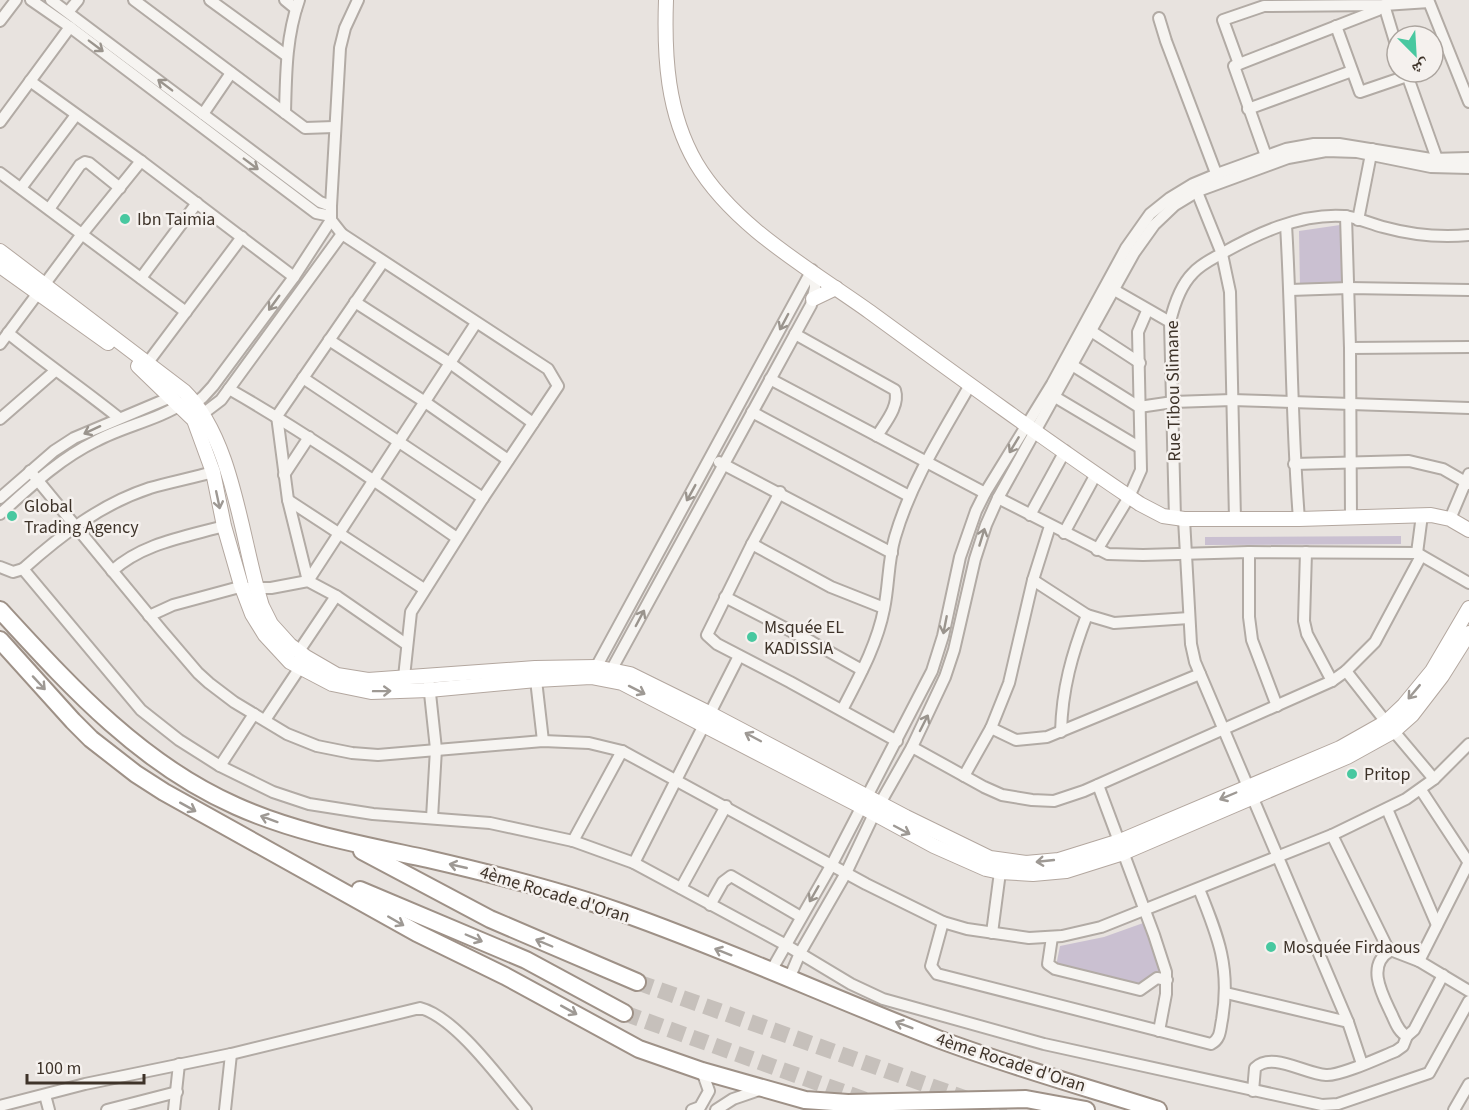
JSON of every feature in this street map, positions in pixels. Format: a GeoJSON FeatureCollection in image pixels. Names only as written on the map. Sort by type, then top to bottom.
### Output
{"type":"FeatureCollection","features":[{"type":"Feature","properties":{"kind":"highway","name":"4ème Rocade d'Oran"},"geometry":{"type":"LineString","coordinates":[[0,610],[85,701],[130,741],[174,772],[236,806],[284,824],[344,841],[512,879],[620,912],[960,1047],[1158,1110]]}},
{"type":"Feature","properties":{"kind":"highway","name":"4ème Rocade d'Oran"},"geometry":{"type":"LineString","coordinates":[[0,640],[72,721],[91,739],[136,774],[181,803],[303,868],[417,933],[505,976],[639,1049],[702,1071],[805,1100],[848,1103],[1026,1099],[1086,1110]]}},
{"type":"Feature","properties":{"kind":"highway"},"geometry":{"type":"LineString","coordinates":[[344,841],[489,919],[637,982]]}},
{"type":"Feature","properties":{"kind":"highway"},"geometry":{"type":"LineString","coordinates":[[303,868],[398,905],[526,960],[624,1013]]}},
{"type":"Feature","properties":{"kind":"main road"},"geometry":{"type":"LineString","coordinates":[[666,0],[667,70],[670,94],[684,140],[708,182],[740,217],[970,385],[1129,497],[1151,511],[1179,519],[1422,516],[1450,519],[1469,530]]}},
{"type":"Feature","properties":{"kind":"main road"},"geometry":{"type":"LineString","coordinates":[[0,251],[42,289],[145,366],[188,405],[226,468],[252,614],[265,635],[290,662],[301,659],[337,675],[368,681],[535,668],[609,675],[622,683],[706,718],[871,805],[990,858],[1012,862],[1059,860],[1122,847]]}},
{"type":"Feature","properties":{"kind":"main road"},"geometry":{"type":"LineString","coordinates":[[0,266],[42,289]]}},
{"type":"Feature","properties":{"kind":"main road"},"geometry":{"type":"LineString","coordinates":[[813,299],[836,288]]}},
{"type":"Feature","properties":{"kind":"main road"},"geometry":{"type":"LineString","coordinates":[[188,405],[213,472],[224,526],[249,588]]}},
{"type":"Feature","properties":{"kind":"main road"},"geometry":{"type":"LineString","coordinates":[[1390,727],[1404,705],[1432,671],[1469,608]]}},
{"type":"Feature","properties":{"kind":"main road"},"geometry":{"type":"LineString","coordinates":[[871,805],[934,846],[986,868],[1000,872],[1033,874],[1066,872],[1251,793],[1347,757],[1390,727],[1412,715],[1442,676],[1469,633]]}},
{"type":"Feature","properties":{"kind":"main road"},"geometry":{"type":"LineString","coordinates":[[301,659],[342,687],[371,692],[429,690],[593,672]]}},
{"type":"Feature","properties":{"kind":"street"},"geometry":{"type":"LineString","coordinates":[[0,21],[16,0]]}},
{"type":"Feature","properties":{"kind":"street"},"geometry":{"type":"LineString","coordinates":[[31,0],[186,108],[203,114],[320,202],[331,214],[342,234],[548,369],[553,375],[558,386],[483,498],[411,612],[404,677]]}},
{"type":"Feature","properties":{"kind":"street"},"geometry":{"type":"LineString","coordinates":[[51,0],[316,213],[331,214]]}},
{"type":"Feature","properties":{"kind":"street"},"geometry":{"type":"LineString","coordinates":[[68,12],[78,0]]}},
{"type":"Feature","properties":{"kind":"street"},"geometry":{"type":"LineString","coordinates":[[134,0],[305,128],[334,127]]}},
{"type":"Feature","properties":{"kind":"street"},"geometry":{"type":"LineString","coordinates":[[210,0],[287,56]]}},
{"type":"Feature","properties":{"kind":"street"},"geometry":{"type":"LineString","coordinates":[[285,0],[298,4],[292,22],[287,56],[285,113]]}},
{"type":"Feature","properties":{"kind":"street"},"geometry":{"type":"LineString","coordinates":[[0,514],[64,459],[95,441],[188,405],[213,386],[294,277],[331,214],[340,48],[345,28],[358,0]]}},
{"type":"Feature","properties":{"kind":"street"},"geometry":{"type":"LineString","coordinates":[[1239,64],[1223,20],[1264,6],[1384,5],[1429,2],[1469,102]]}},
{"type":"Feature","properties":{"kind":"street"},"geometry":{"type":"LineString","coordinates":[[1266,156],[1234,66],[1378,10],[1384,5]]}},
{"type":"Feature","properties":{"kind":"street"},"geometry":{"type":"LineString","coordinates":[[1384,5],[1390,24]]}},
{"type":"Feature","properties":{"kind":"street"},"geometry":{"type":"LineString","coordinates":[[1159,18],[1218,178]]}},
{"type":"Feature","properties":{"kind":"street"},"geometry":{"type":"LineString","coordinates":[[1336,26],[1360,92],[1385,82]]}},
{"type":"Feature","properties":{"kind":"street"},"geometry":{"type":"LineString","coordinates":[[0,122],[70,27]]}},
{"type":"Feature","properties":{"kind":"street"},"geometry":{"type":"LineString","coordinates":[[1248,109],[1352,71]]}},
{"type":"Feature","properties":{"kind":"street"},"geometry":{"type":"LineString","coordinates":[[203,114],[231,73]]}},
{"type":"Feature","properties":{"kind":"street"},"geometry":{"type":"LineString","coordinates":[[30,81],[141,161],[294,277]]}},
{"type":"Feature","properties":{"kind":"street"},"geometry":{"type":"LineString","coordinates":[[1410,84],[1437,159]]}},
{"type":"Feature","properties":{"kind":"street"},"geometry":{"type":"LineString","coordinates":[[21,188],[76,115]]}},
{"type":"Feature","properties":{"kind":"street"},"geometry":{"type":"LineString","coordinates":[[789,979],[800,953],[846,873],[897,741],[932,671],[960,557],[976,511],[985,493],[1030,428],[1055,397],[1091,331],[1126,248],[1150,214],[1170,198],[1266,156],[1286,149],[1314,144],[1339,144],[1431,167],[1469,168]]}},
{"type":"Feature","properties":{"kind":"street"},"geometry":{"type":"LineString","coordinates":[[1218,178],[1288,158],[1326,152],[1372,152],[1437,159],[1469,158]]}},
{"type":"Feature","properties":{"kind":"street"},"geometry":{"type":"LineString","coordinates":[[1358,220],[1372,152]]}},
{"type":"Feature","properties":{"kind":"street"},"geometry":{"type":"LineString","coordinates":[[0,344],[82,234],[141,161]]}},
{"type":"Feature","properties":{"kind":"street"},"geometry":{"type":"LineString","coordinates":[[49,209],[80,165],[85,162],[120,188]]}},
{"type":"Feature","properties":{"kind":"street"},"geometry":{"type":"LineString","coordinates":[[0,173],[186,312]]}},
{"type":"Feature","properties":{"kind":"street"},"geometry":{"type":"LineString","coordinates":[[1196,187],[1222,254],[1230,292],[1235,519]]}},
{"type":"Feature","properties":{"kind":"street"},"geometry":{"type":"LineString","coordinates":[[141,278],[197,203]]}},
{"type":"Feature","properties":{"kind":"street","name":"Rue Tibou Slimane"},"geometry":{"type":"LineString","coordinates":[[1362,1064],[1348,1022],[1200,674],[1191,644],[1186,554],[1179,519],[1170,322],[1182,288],[1194,272],[1260,233],[1286,225],[1320,216],[1346,216],[1396,231],[1425,236],[1469,235]]}},
{"type":"Feature","properties":{"kind":"street"},"geometry":{"type":"LineString","coordinates":[[1346,216],[1351,405],[1351,518]]}},
{"type":"Feature","properties":{"kind":"street"},"geometry":{"type":"LineString","coordinates":[[1286,225],[1290,290],[1294,464],[1299,519]]}},
{"type":"Feature","properties":{"kind":"street"},"geometry":{"type":"LineString","coordinates":[[0,498],[54,451],[69,441],[119,418],[188,405],[217,404],[342,234]]}},
{"type":"Feature","properties":{"kind":"street"},"geometry":{"type":"LineString","coordinates":[[145,366],[242,237]]}},
{"type":"Feature","properties":{"kind":"street"},"geometry":{"type":"LineString","coordinates":[[308,581],[288,500],[277,416],[383,262]]}},
{"type":"Feature","properties":{"kind":"street"},"geometry":{"type":"LineString","coordinates":[[609,675],[813,299],[814,272]]}},
{"type":"Feature","properties":{"kind":"street"},"geometry":{"type":"LineString","coordinates":[[593,672],[814,272]]}},
{"type":"Feature","properties":{"kind":"street"},"geometry":{"type":"LineString","coordinates":[[1110,287],[1147,311],[1170,322]]}},
{"type":"Feature","properties":{"kind":"street"},"geometry":{"type":"LineString","coordinates":[[771,971],[832,864],[912,747],[945,677],[954,650],[975,559],[986,525],[1052,384],[1110,287]]}},
{"type":"Feature","properties":{"kind":"street"},"geometry":{"type":"LineString","coordinates":[[1290,290],[1349,288],[1469,290]]}},
{"type":"Feature","properties":{"kind":"street"},"geometry":{"type":"LineString","coordinates":[[355,302],[450,363],[533,423]]}},
{"type":"Feature","properties":{"kind":"street"},"geometry":{"type":"LineString","coordinates":[[1097,550],[1129,497],[1141,470],[1138,332],[1147,311]]}},
{"type":"Feature","properties":{"kind":"street"},"geometry":{"type":"LineString","coordinates":[[308,581],[476,323]]}},
{"type":"Feature","properties":{"kind":"street"},"geometry":{"type":"LineString","coordinates":[[1091,331],[1140,363]]}},
{"type":"Feature","properties":{"kind":"street"},"geometry":{"type":"LineString","coordinates":[[8,333],[119,418]]}},
{"type":"Feature","properties":{"kind":"street"},"geometry":{"type":"LineString","coordinates":[[795,334],[895,390],[897,398],[895,405],[877,436]]}},
{"type":"Feature","properties":{"kind":"street"},"geometry":{"type":"LineString","coordinates":[[329,340],[425,402],[508,460]]}},
{"type":"Feature","properties":{"kind":"street"},"geometry":{"type":"LineString","coordinates":[[1350,348],[1469,347]]}},
{"type":"Feature","properties":{"kind":"street"},"geometry":{"type":"LineString","coordinates":[[1072,365],[1139,407],[1173,402],[1232,400],[1469,408]]}},
{"type":"Feature","properties":{"kind":"street"},"geometry":{"type":"LineString","coordinates":[[0,419],[55,371]]}},
{"type":"Feature","properties":{"kind":"street"},"geometry":{"type":"LineString","coordinates":[[303,378],[483,498]]}},
{"type":"Feature","properties":{"kind":"street"},"geometry":{"type":"LineString","coordinates":[[770,380],[985,493]]}},
{"type":"Feature","properties":{"kind":"street"},"geometry":{"type":"LineString","coordinates":[[842,710],[878,633],[892,553],[909,496],[970,385]]}},
{"type":"Feature","properties":{"kind":"street"},"geometry":{"type":"LineString","coordinates":[[229,389],[277,416],[457,538]]}},
{"type":"Feature","properties":{"kind":"street"},"geometry":{"type":"LineString","coordinates":[[1055,397],[1139,447]]}},
{"type":"Feature","properties":{"kind":"street"},"geometry":{"type":"LineString","coordinates":[[752,412],[909,496]]}},
{"type":"Feature","properties":{"kind":"street"},"geometry":{"type":"LineString","coordinates":[[284,475],[309,437]]}},
{"type":"Feature","properties":{"kind":"street"},"geometry":{"type":"LineString","coordinates":[[1030,515],[1065,451]]}},
{"type":"Feature","properties":{"kind":"street"},"geometry":{"type":"LineString","coordinates":[[710,458],[780,492],[892,553]]}},
{"type":"Feature","properties":{"kind":"street"},"geometry":{"type":"LineString","coordinates":[[1294,464],[1409,461],[1443,469],[1468,480],[1450,519]]}},
{"type":"Feature","properties":{"kind":"street"},"geometry":{"type":"LineString","coordinates":[[30,471],[198,673],[228,698],[287,734],[317,746],[378,755],[543,741],[589,743],[622,751],[846,873],[943,922],[967,929],[1029,938],[1052,937],[1092,930],[1332,836],[1387,809],[1421,790],[1469,744]]}},
{"type":"Feature","properties":{"kind":"street"},"geometry":{"type":"LineString","coordinates":[[0,567],[12,572],[23,569],[76,525],[128,497],[213,472]]}},
{"type":"Feature","properties":{"kind":"street"},"geometry":{"type":"LineString","coordinates":[[1064,533],[1096,474]]}},
{"type":"Feature","properties":{"kind":"street"},"geometry":{"type":"LineString","coordinates":[[780,492],[707,635],[713,642],[897,741]]}},
{"type":"Feature","properties":{"kind":"street"},"geometry":{"type":"LineString","coordinates":[[998,498],[1108,554],[1121,556],[1249,552],[1419,554],[1469,582]]}},
{"type":"Feature","properties":{"kind":"street"},"geometry":{"type":"LineString","coordinates":[[288,500],[424,589]]}},
{"type":"Feature","properties":{"kind":"street"},"geometry":{"type":"LineString","coordinates":[[912,747],[1002,795],[1032,801],[1054,801],[1098,785],[1332,681],[1347,671],[1375,642],[1419,554],[1422,516]]}},
{"type":"Feature","properties":{"kind":"street"},"geometry":{"type":"LineString","coordinates":[[112,571],[123,561],[151,547],[224,526]]}},
{"type":"Feature","properties":{"kind":"street"},"geometry":{"type":"LineString","coordinates":[[964,776],[991,728],[1009,683],[1033,580],[1050,526]]}},
{"type":"Feature","properties":{"kind":"street"},"geometry":{"type":"LineString","coordinates":[[752,544],[831,586],[884,608]]}},
{"type":"Feature","properties":{"kind":"street"},"geometry":{"type":"LineString","coordinates":[[1249,552],[1249,617],[1252,640],[1277,705]]}},
{"type":"Feature","properties":{"kind":"street"},"geometry":{"type":"LineString","coordinates":[[1306,552],[1304,621],[1307,634],[1332,681]]}},
{"type":"Feature","properties":{"kind":"street"},"geometry":{"type":"LineString","coordinates":[[23,569],[141,710],[179,740],[220,766],[273,792],[309,804],[373,814],[490,823],[573,841],[634,863],[786,945],[851,984],[883,999],[1044,1044],[1322,1105],[1338,1104],[1358,1098],[1431,1071],[1469,1001]]}},
{"type":"Feature","properties":{"kind":"street"},"geometry":{"type":"LineString","coordinates":[[1033,580],[1088,615],[1114,623],[1189,618]]}},
{"type":"Feature","properties":{"kind":"street"},"geometry":{"type":"LineString","coordinates":[[149,616],[173,604],[249,588],[308,581],[336,596],[406,644]]}},
{"type":"Feature","properties":{"kind":"street"},"geometry":{"type":"LineString","coordinates":[[265,720],[336,596]]}},
{"type":"Feature","properties":{"kind":"street"},"geometry":{"type":"LineString","coordinates":[[725,597],[862,670]]}},
{"type":"Feature","properties":{"kind":"street"},"geometry":{"type":"LineString","coordinates":[[1060,732],[1065,688],[1072,656],[1088,615]]}},
{"type":"Feature","properties":{"kind":"street"},"geometry":{"type":"LineString","coordinates":[[634,863],[739,656]]}},
{"type":"Feature","properties":{"kind":"street"},"geometry":{"type":"LineString","coordinates":[[1347,671],[1390,727],[1434,778]]}},
{"type":"Feature","properties":{"kind":"street"},"geometry":{"type":"LineString","coordinates":[[991,728],[1016,740],[1034,740],[1060,732],[1200,674]]}},
{"type":"Feature","properties":{"kind":"street"},"geometry":{"type":"LineString","coordinates":[[429,676],[436,749],[432,818]]}},
{"type":"Feature","properties":{"kind":"street"},"geometry":{"type":"LineString","coordinates":[[536,680],[543,741]]}},
{"type":"Feature","properties":{"kind":"street"},"geometry":{"type":"LineString","coordinates":[[220,766],[254,714]]}},
{"type":"Feature","properties":{"kind":"street"},"geometry":{"type":"LineString","coordinates":[[573,841],[622,751]]}},
{"type":"Feature","properties":{"kind":"street"},"geometry":{"type":"LineString","coordinates":[[1098,785],[1160,950],[1167,980],[1159,1031]]}},
{"type":"Feature","properties":{"kind":"street"},"geometry":{"type":"LineString","coordinates":[[1419,961],[1469,862],[1421,790]]}},
{"type":"Feature","properties":{"kind":"street"},"geometry":{"type":"LineString","coordinates":[[681,888],[726,807]]}},
{"type":"Feature","properties":{"kind":"street"},"geometry":{"type":"LineString","coordinates":[[1387,809],[1437,925]]}},
{"type":"Feature","properties":{"kind":"street"},"geometry":{"type":"LineString","coordinates":[[1332,836],[1390,951],[1419,961],[1469,991]]}},
{"type":"Feature","properties":{"kind":"street"},"geometry":{"type":"LineString","coordinates":[[992,933],[1000,872]]}},
{"type":"Feature","properties":{"kind":"street"},"geometry":{"type":"LineString","coordinates":[[710,904],[723,882],[731,876],[801,917]]}},
{"type":"Feature","properties":{"kind":"street"},"geometry":{"type":"LineString","coordinates":[[943,922],[931,966],[937,974],[1208,1044],[1214,1043],[1220,1035],[1226,993],[1222,950],[1199,889]]}},
{"type":"Feature","properties":{"kind":"street"},"geometry":{"type":"LineString","coordinates":[[1052,937],[1048,963],[1055,969],[1140,990],[1157,978],[1167,980]]}},
{"type":"Feature","properties":{"kind":"street"},"geometry":{"type":"LineString","coordinates":[[1390,951],[1379,962],[1379,983],[1382,995],[1399,1029],[1407,1036]]}},
{"type":"Feature","properties":{"kind":"street"},"geometry":{"type":"LineString","coordinates":[[1253,1091],[1256,1068],[1262,1062],[1272,1061],[1327,1076],[1396,1051],[1413,1030],[1443,975]]}},
{"type":"Feature","properties":{"kind":"street"},"geometry":{"type":"LineString","coordinates":[[1226,993],[1348,1022]]}},
{"type":"Feature","properties":{"kind":"street"},"geometry":{"type":"LineString","coordinates":[[0,1106],[231,1054],[420,1008],[433,1013],[478,1051],[526,1110]]}},
{"type":"Feature","properties":{"kind":"street"},"geometry":{"type":"LineString","coordinates":[[225,1110],[231,1054]]}},
{"type":"Feature","properties":{"kind":"street"},"geometry":{"type":"LineString","coordinates":[[174,1110],[179,1064]]}},
{"type":"Feature","properties":{"kind":"street"},"geometry":{"type":"LineString","coordinates":[[692,1110],[700,1107],[709,1091],[702,1071]]}},
{"type":"Feature","properties":{"kind":"street"},"geometry":{"type":"LineString","coordinates":[[1454,1110],[1469,1083]]}},
{"type":"Feature","properties":{"kind":"street"},"geometry":{"type":"LineString","coordinates":[[716,1110],[733,1099],[762,1089]]}},
{"type":"Feature","properties":{"kind":"street"},"geometry":{"type":"LineString","coordinates":[[107,1110],[177,1092]]}},
{"type":"Feature","properties":{"kind":"street"},"geometry":{"type":"LineString","coordinates":[[45,1095],[50,1110]]}},
{"type":"Feature","properties":{"kind":"street"},"geometry":{"type":"LineString","coordinates":[[1358,1098],[1363,1110]]}},
{"type":"Feature","properties":{"kind":"shaded area"},"geometry":{"type":"Polygon","coordinates":[[[1340,225],[1343,285],[1300,287],[1299,231],[1340,225]]]}},
{"type":"Feature","properties":{"kind":"shaded area"},"geometry":{"type":"Polygon","coordinates":[[[1401,536],[1401,544],[1205,545],[1205,537],[1401,536]]]}},
{"type":"Feature","properties":{"kind":"shaded area"},"geometry":{"type":"Polygon","coordinates":[[[1146,922],[1161,968],[1162,979],[1145,989],[1056,966],[1060,946],[1104,937],[1146,922]]]}},
{"type":"Feature","properties":{"kind":"tunnel"},"geometry":{"type":"LineString","coordinates":[[637,982],[967,1099],[1007,1110]]}},
{"type":"Feature","properties":{"kind":"tunnel"},"geometry":{"type":"LineString","coordinates":[[624,1013],[871,1102]]}},
{"type":"Feature","properties":{"kind":"place","name":"Ibn Taimia"},"geometry":{"type":"Point","coordinates":[125,219]}},
{"type":"Feature","properties":{"kind":"place","name":"Global Trading Agency"},"geometry":{"type":"Point","coordinates":[12,516]}},
{"type":"Feature","properties":{"kind":"place","name":"Msquée EL KADISSIA"},"geometry":{"type":"Point","coordinates":[752,637]}},
{"type":"Feature","properties":{"kind":"place","name":"Pritop"},"geometry":{"type":"Point","coordinates":[1352,774]}},
{"type":"Feature","properties":{"kind":"place","name":"Mosquée Firdaous"},"geometry":{"type":"Point","coordinates":[1271,947]}}]}
